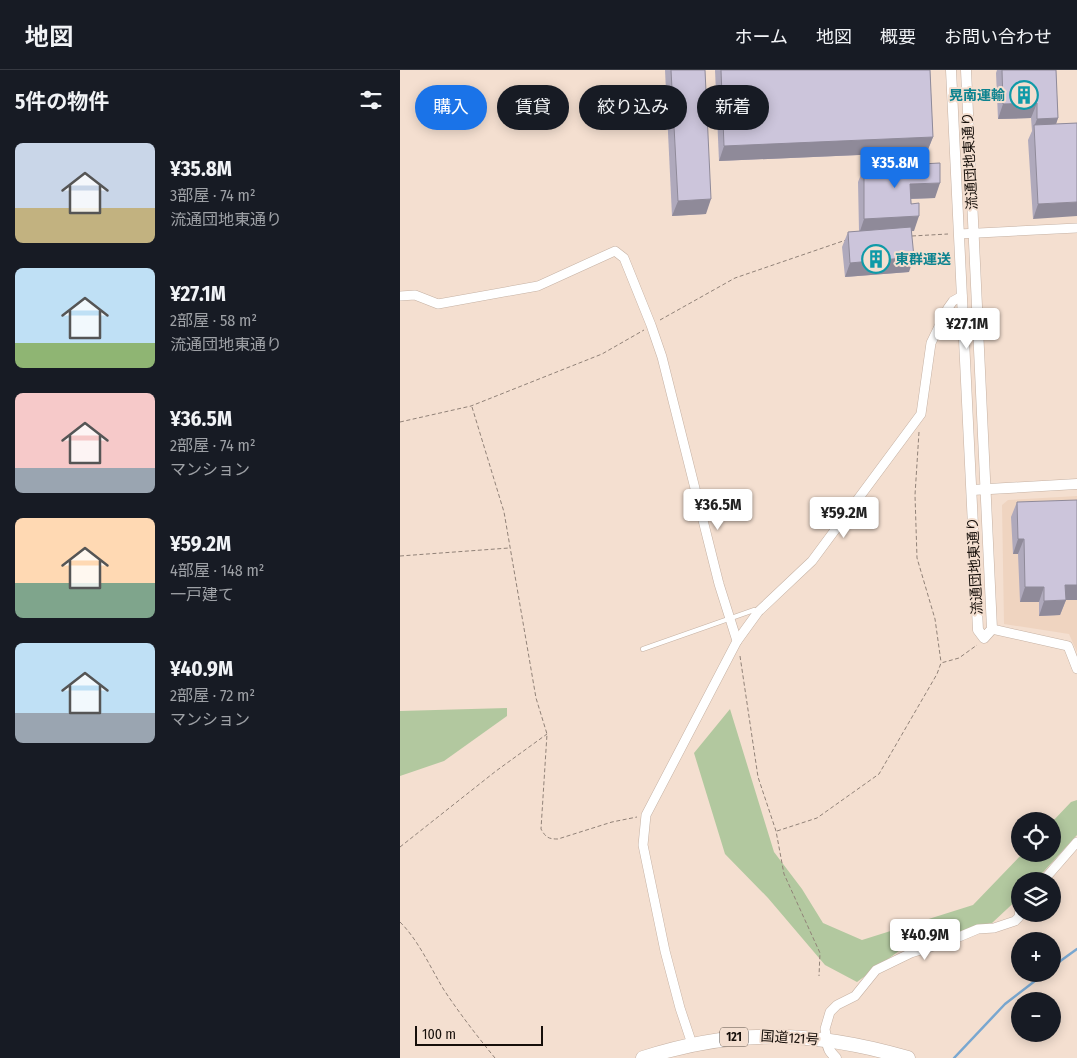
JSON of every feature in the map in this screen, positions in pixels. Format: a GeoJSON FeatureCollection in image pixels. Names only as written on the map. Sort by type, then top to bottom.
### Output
{"type":"FeatureCollection","features":[{"type":"Feature","properties":{"kind":"highway","name":"国道121号"},"geometry":{"type":"LineString","coordinates":[[643,1058],[692,1044],[764,1035],[827,1040],[866,1047],[908,1058]]}},
{"type":"Feature","properties":{"kind":"street","name":"流通団地東通り"},"geometry":{"type":"LineString","coordinates":[[951,70],[978,630],[984,638],[992,629],[966,70]]}},
{"type":"Feature","properties":{"kind":"street"},"geometry":{"type":"LineString","coordinates":[[959,234],[1077,228]]}},
{"type":"Feature","properties":{"kind":"street"},"geometry":{"type":"LineString","coordinates":[[400,296],[415,295],[438,304],[451,302],[538,286],[615,251],[624,258],[651,325],[664,366],[719,584],[737,641]]}},
{"type":"Feature","properties":{"kind":"street"},"geometry":{"type":"LineString","coordinates":[[692,1044],[666,951],[644,852],[646,815],[737,641],[758,612],[812,561],[921,414],[931,344],[948,308],[953,301],[962,296]]}},
{"type":"Feature","properties":{"kind":"street"},"geometry":{"type":"LineString","coordinates":[[972,490],[1077,484]]}},
{"type":"Feature","properties":{"kind":"street"},"geometry":{"type":"LineString","coordinates":[[992,629],[1068,646],[1077,669]]}},
{"type":"Feature","properties":{"kind":"street"},"geometry":{"type":"LineString","coordinates":[[1051,872],[1077,842]]}},
{"type":"Feature","properties":{"kind":"street"},"geometry":{"type":"LineString","coordinates":[[836,1058],[830,1051],[825,1029],[830,1012],[837,1005],[855,996],[876,970],[910,953],[947,942],[978,929],[994,928],[1012,922]]}},
{"type":"Feature","properties":{"kind":"lane"},"geometry":{"type":"LineString","coordinates":[[643,649],[754,610],[758,612]]}},
{"type":"Feature","properties":{"kind":"path"},"geometry":{"type":"LineString","coordinates":[[910,236],[959,234]]}},
{"type":"Feature","properties":{"kind":"path"},"geometry":{"type":"LineString","coordinates":[[400,422],[472,406],[602,354],[735,278],[810,251],[851,239]]}},
{"type":"Feature","properties":{"kind":"path"},"geometry":{"type":"LineString","coordinates":[[472,406],[504,512],[536,698],[547,734],[541,829],[545,837],[558,839],[612,822],[646,815]]}},
{"type":"Feature","properties":{"kind":"path"},"geometry":{"type":"LineString","coordinates":[[776,831],[817,818],[879,774],[941,663],[935,619],[917,558],[915,495],[921,414]]}},
{"type":"Feature","properties":{"kind":"path"},"geometry":{"type":"LineString","coordinates":[[400,556],[510,548]]}},
{"type":"Feature","properties":{"kind":"path"},"geometry":{"type":"LineString","coordinates":[[941,663],[959,658],[984,638]]}},
{"type":"Feature","properties":{"kind":"path"},"geometry":{"type":"LineString","coordinates":[[737,641],[758,777],[776,831],[784,874],[820,953],[819,976]]}},
{"type":"Feature","properties":{"kind":"path"},"geometry":{"type":"LineString","coordinates":[[400,847],[496,771],[547,734]]}},
{"type":"Feature","properties":{"kind":"path"},"geometry":{"type":"LineString","coordinates":[[400,922],[421,950],[474,1033],[495,1058]]}},
{"type":"Feature","properties":{"kind":"shaded area"},"geometry":{"type":"Polygon","coordinates":[[[1077,496],[1077,652],[1069,634],[1004,624],[1002,505],[1008,500],[1077,496]]]}},
{"type":"Feature","properties":{"kind":"green space"},"geometry":{"type":"Polygon","coordinates":[[[507,708],[507,716],[444,761],[400,776],[400,711],[507,708]]]}},
{"type":"Feature","properties":{"kind":"green space"},"geometry":{"type":"Polygon","coordinates":[[[730,709],[774,852],[802,889],[823,923],[862,940],[973,905],[1014,862],[1052,862],[1043,872],[1011,872],[1011,905],[992,923],[907,945],[857,982],[825,965],[768,898],[725,854],[694,753],[730,709]]]}},
{"type":"Feature","properties":{"kind":"green space"},"geometry":{"type":"Polygon","coordinates":[[[1077,800],[1077,835],[1061,853],[1061,813],[1071,802],[1077,800]]]}},
{"type":"Feature","properties":{"kind":"building"},"geometry":{"type":"Polygon","coordinates":[[[671,70],[705,70],[706,85],[697,85],[697,130],[708,130],[711,199],[678,201],[674,130],[687,130],[687,85],[672,85],[671,70]]]}},
{"type":"Feature","properties":{"kind":"building"},"geometry":{"type":"Polygon","coordinates":[[[721,70],[930,70],[933,137],[724,146],[723,130],[769,130],[769,85],[722,85],[721,70]]]}},
{"type":"Feature","properties":{"kind":"building","name":"晃南運輸"},"geometry":{"type":"Polygon","coordinates":[[[1002,70],[1056,70],[1058,118],[1037,119],[1037,103],[1003,104],[1002,70]]]}},
{"type":"Feature","properties":{"kind":"building"},"geometry":{"type":"Polygon","coordinates":[[[1077,123],[1077,202],[1038,204],[1034,125],[1077,123]]]}},
{"type":"Feature","properties":{"kind":"building"},"geometry":{"type":"Polygon","coordinates":[[[940,163],[940,183],[910,184],[911,204],[919,203],[919,216],[864,219],[864,167],[940,163]]]}},
{"type":"Feature","properties":{"kind":"building"},"geometry":{"type":"Polygon","coordinates":[[[911,227],[914,257],[850,263],[848,232],[911,227]]]}},
{"type":"Feature","properties":{"kind":"building"},"geometry":{"type":"Polygon","coordinates":[[[1077,500],[1077,585],[1065,585],[1066,600],[1044,601],[1044,587],[1025,587],[1024,539],[1018,539],[1017,502],[1077,500]]]}},
{"type":"Feature","properties":{"kind":"waterway"},"geometry":{"type":"LineString","coordinates":[[1061,961],[1077,949]]}},
{"type":"Feature","properties":{"kind":"waterway"},"geometry":{"type":"LineString","coordinates":[[954,1058],[1005,1004],[1034,982]]}},
{"type":"Feature","properties":{"kind":"place","name":"晃南運輸"},"geometry":{"type":"Point","coordinates":[1024,95]}},
{"type":"Feature","properties":{"kind":"place","name":"東群運送"},"geometry":{"type":"Point","coordinates":[876,259]}}]}
